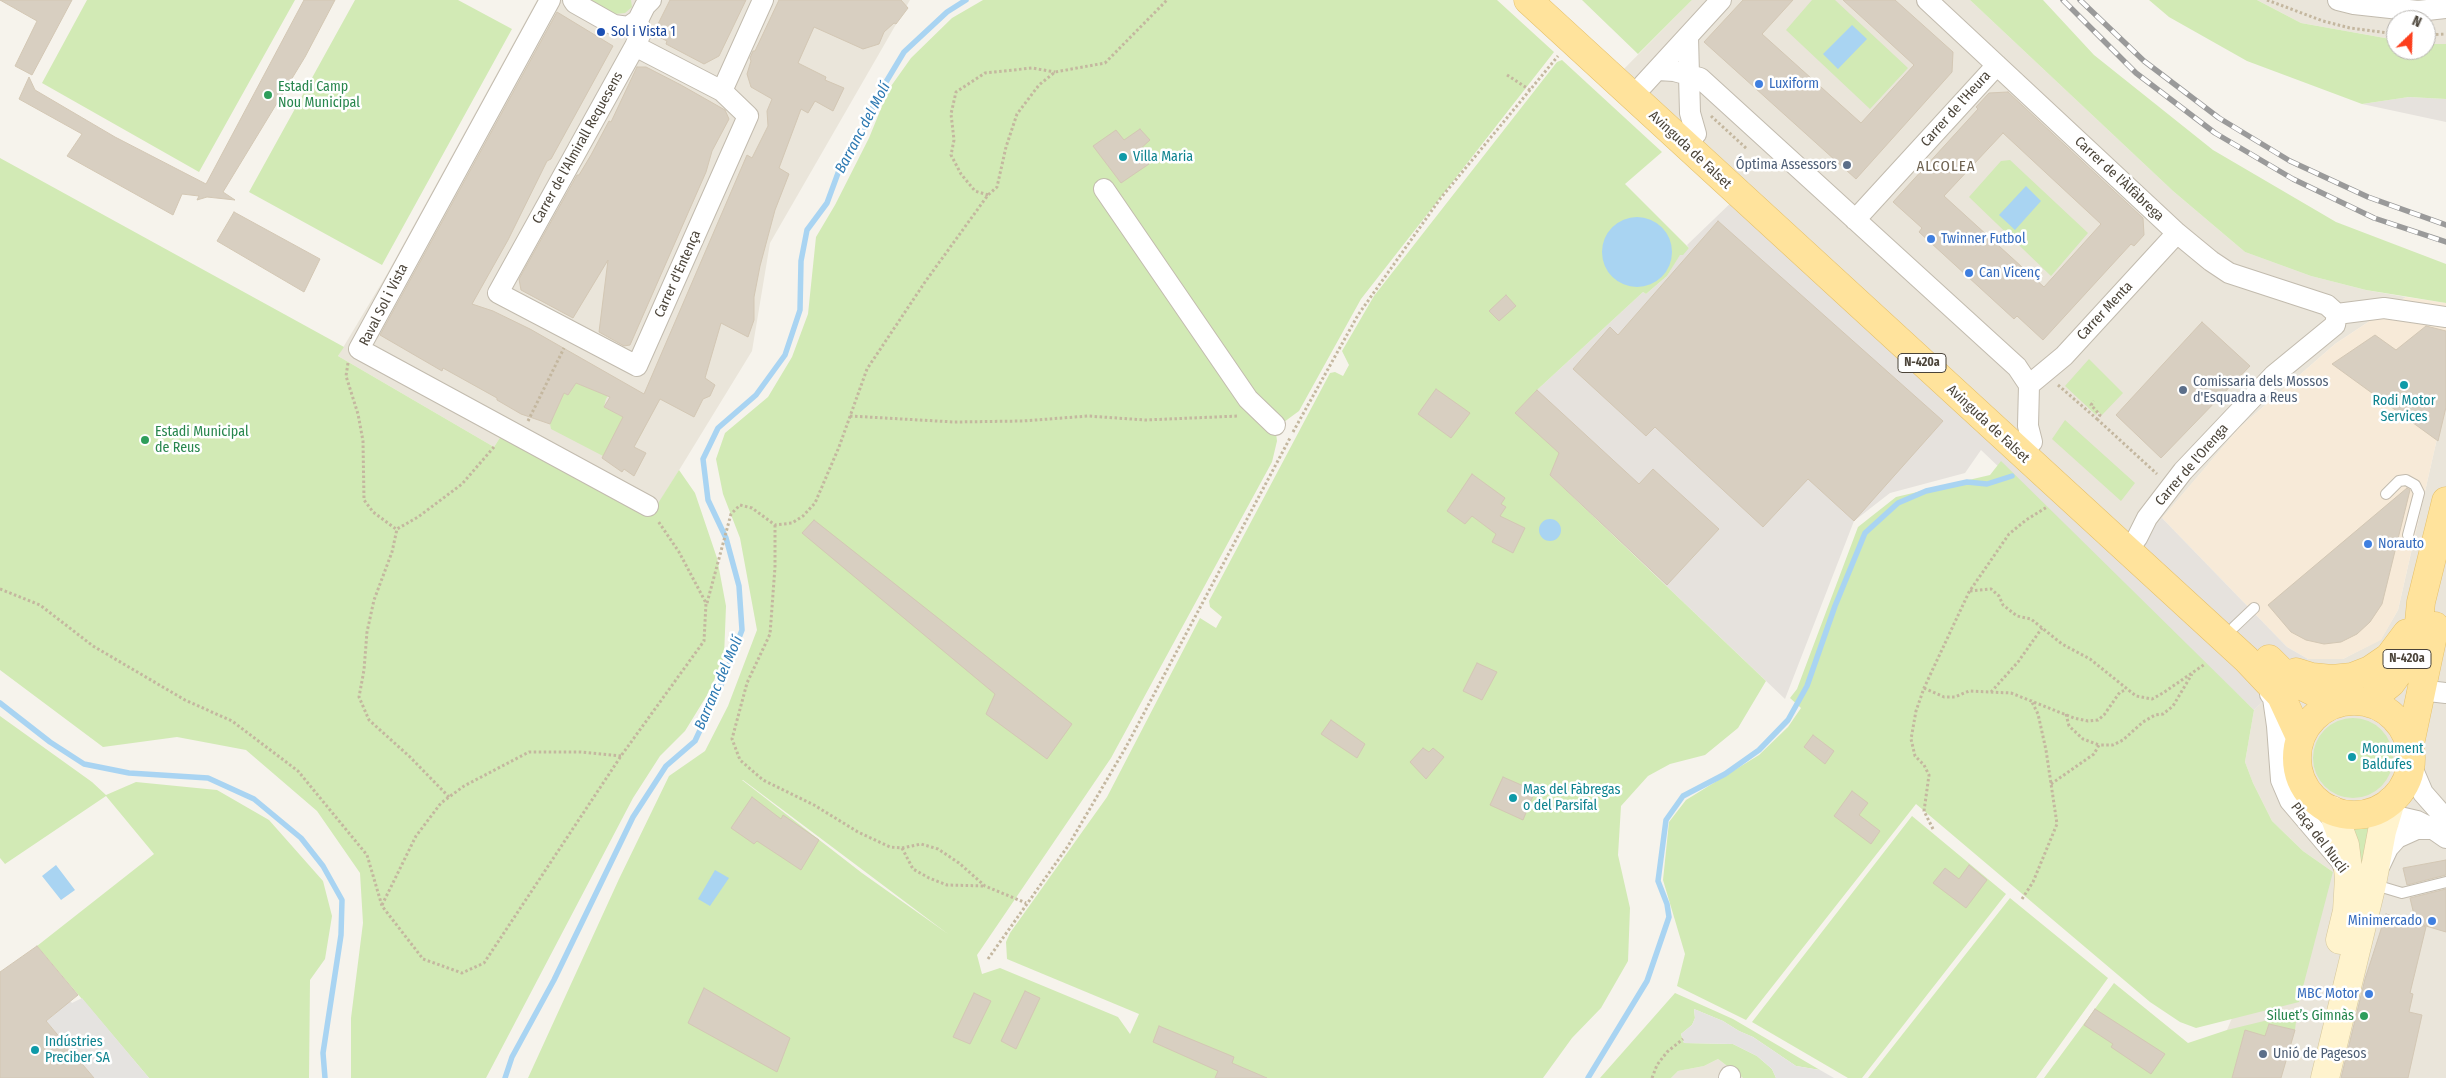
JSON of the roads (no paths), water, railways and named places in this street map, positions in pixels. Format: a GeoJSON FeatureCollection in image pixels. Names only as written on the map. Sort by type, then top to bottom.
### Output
{"type":"FeatureCollection","features":[{"type":"Feature","properties":{"kind":"main road","name":"Avinguda de Falset"},"geometry":{"type":"LineString","coordinates":[[1528,0],[2251,653],[2290,680],[2336,703]]}},
{"type":"Feature","properties":{"kind":"main road","name":"Avinguda de Falset"},"geometry":{"type":"LineString","coordinates":[[1552,0],[1650,77],[1696,134],[2234,627],[2281,696],[2292,716],[2300,738]]}},
{"type":"Feature","properties":{"kind":"main road"},"geometry":{"type":"LineString","coordinates":[[2251,653],[2312,677],[2332,680],[2352,677],[2370,670],[2389,658],[2436,595],[2446,502]]}},
{"type":"Feature","properties":{"kind":"main road","name":"N-420a"},"geometry":{"type":"LineString","coordinates":[[2384,809],[2402,788],[2410,754],[2433,692],[2436,595]]}},
{"type":"Feature","properties":{"kind":"main road","name":"N-420a"},"geometry":{"type":"LineString","coordinates":[[2368,702],[2391,683],[2406,662],[2436,595]]}},
{"type":"Feature","properties":{"kind":"main road","name":"Plaça del Nucli"},"geometry":{"type":"LineString","coordinates":[[2384,809],[2357,815],[2332,810],[2317,801],[2301,780],[2296,763],[2300,738],[2311,719],[2322,709],[2336,703],[2352,700],[2368,702],[2380,707],[2395,718],[2405,733],[2410,754]]}},
{"type":"Feature","properties":{"kind":"main road"},"geometry":{"type":"LineString","coordinates":[[2306,1078],[2347,911],[2360,881],[2384,809]]}},
{"type":"Feature","properties":{"kind":"main road"},"geometry":{"type":"LineString","coordinates":[[2325,1078],[2360,881],[2344,845],[2332,810]]}},
{"type":"Feature","properties":{"kind":"street","name":"Raval Sol i Vista"},"geometry":{"type":"LineString","coordinates":[[550,0],[359,349],[648,506]]}},
{"type":"Feature","properties":{"kind":"street"},"geometry":{"type":"LineString","coordinates":[[574,0],[574,3],[614,25],[628,27],[644,6]]}},
{"type":"Feature","properties":{"kind":"street"},"geometry":{"type":"LineString","coordinates":[[644,6],[640,34],[635,46],[722,91],[763,0]]}},
{"type":"Feature","properties":{"kind":"street"},"geometry":{"type":"LineString","coordinates":[[1650,77],[1721,0]]}},
{"type":"Feature","properties":{"kind":"street","name":"Carrer de l'Àlfàbrega"},"geometry":{"type":"LineString","coordinates":[[1927,0],[2177,233],[2211,261],[2229,273],[2327,305],[2337,314]]}},
{"type":"Feature","properties":{"kind":"street"},"geometry":{"type":"LineString","coordinates":[[2338,0],[2354,4],[2418,11],[2446,8]]}},
{"type":"Feature","properties":{"kind":"street"},"geometry":{"type":"LineString","coordinates":[[1688,37],[1690,113],[1696,134]]}},
{"type":"Feature","properties":{"kind":"street","name":"Carrer de l'Almirall Requesens"},"geometry":{"type":"LineString","coordinates":[[572,333],[498,293],[635,46]]}},
{"type":"Feature","properties":{"kind":"street","name":"Carrer de l'Heura"},"geometry":{"type":"LineString","coordinates":[[1855,220],[1997,65]]}},
{"type":"Feature","properties":{"kind":"street"},"geometry":{"type":"LineString","coordinates":[[1650,77],[1689,75],[1700,78],[2017,367],[2029,385]]}},
{"type":"Feature","properties":{"kind":"street","name":"Carrer d'Entença"},"geometry":{"type":"LineString","coordinates":[[572,333],[636,366],[748,116],[722,91]]}},
{"type":"Feature","properties":{"kind":"street"},"geometry":{"type":"LineString","coordinates":[[1104,189],[1141,240],[1210,347],[1248,399],[1270,420]]}},
{"type":"Feature","properties":{"kind":"street","name":"Carrer Menta"},"geometry":{"type":"LineString","coordinates":[[2029,385],[2064,356],[2177,233]]}},
{"type":"Feature","properties":{"kind":"street"},"geometry":{"type":"LineString","coordinates":[[2337,314],[2384,308],[2446,317]]}},
{"type":"Feature","properties":{"kind":"street","name":"Carrer de l'Orenga"},"geometry":{"type":"LineString","coordinates":[[2137,538],[2147,518],[2183,471],[2274,375],[2336,325],[2337,314]]}},
{"type":"Feature","properties":{"kind":"street","name":"Avinguda de Falset"},"geometry":{"type":"LineString","coordinates":[[2029,385],[2028,426],[2032,442]]}},
{"type":"Feature","properties":{"kind":"street","name":"Plaça del Nucli"},"geometry":{"type":"LineString","coordinates":[[2251,653],[2273,698],[2281,780],[2287,794],[2305,820],[2360,881]]}},
{"type":"Feature","properties":{"kind":"street"},"geometry":{"type":"LineString","coordinates":[[2410,754],[2422,793],[2442,829]]}},
{"type":"Feature","properties":{"kind":"street"},"geometry":{"type":"LineString","coordinates":[[2384,809],[2442,829]]}},
{"type":"Feature","properties":{"kind":"street"},"geometry":{"type":"LineString","coordinates":[[2360,881],[2397,838],[2417,829],[2442,829]]}},
{"type":"Feature","properties":{"kind":"lane"},"geometry":{"type":"LineString","coordinates":[[2386,494],[2399,481],[2406,480],[2415,485],[2419,493],[2408,536]]}},
{"type":"Feature","properties":{"kind":"lane"},"geometry":{"type":"LineString","coordinates":[[2234,627],[2254,608]]}},
{"type":"Feature","properties":{"kind":"lane"},"geometry":{"type":"LineString","coordinates":[[2360,881],[2402,893],[2446,882]]}},
{"type":"Feature","properties":{"kind":"water"},"geometry":{"type":"Polygon","coordinates":[[[1852,25],[1867,39],[1838,69],[1823,54],[1852,25]]]}},
{"type":"Feature","properties":{"kind":"water"},"geometry":{"type":"Polygon","coordinates":[[[2026,186],[2041,201],[2015,230],[1999,215],[2026,186]]]}},
{"type":"Feature","properties":{"kind":"water"},"geometry":{"type":"Polygon","coordinates":[[[1644,217],[1657,223],[1666,232],[1670,238],[1672,252],[1670,266],[1662,277],[1651,285],[1630,287],[1623,285],[1612,277],[1604,266],[1602,245],[1604,238],[1612,227],[1623,219],[1644,217]]]}},
{"type":"Feature","properties":{"kind":"water"},"geometry":{"type":"Polygon","coordinates":[[[1550,519],[1558,522],[1561,530],[1558,538],[1550,541],[1542,538],[1539,530],[1542,522],[1550,519]]]}},
{"type":"Feature","properties":{"kind":"water"},"geometry":{"type":"Polygon","coordinates":[[[56,865],[75,890],[61,900],[42,876],[56,865]]]}},
{"type":"Feature","properties":{"kind":"water"},"geometry":{"type":"Polygon","coordinates":[[[715,870],[729,878],[710,906],[698,899],[715,870]]]}},
{"type":"Feature","properties":{"kind":"waterway","name":"Barranc del Molí"},"geometry":{"type":"LineString","coordinates":[[505,1078],[512,1057],[554,980],[633,817],[666,766],[695,741],[721,685],[742,630],[739,586],[726,538],[708,500],[703,459],[718,428],[756,395],[785,355],[800,310],[801,261],[807,230],[827,203],[841,165],[862,133],[877,97],[904,52],[947,12],[966,0]]}},
{"type":"Feature","properties":{"kind":"waterway"},"geometry":{"type":"LineString","coordinates":[[1588,1078],[1647,981],[1669,917],[1667,904],[1658,881],[1666,820],[1683,796],[1725,774],[1759,750],[1788,720],[1807,686],[1835,606],[1865,533],[1898,503],[1926,491],[1967,482],[1987,484],[2012,476]]}},
{"type":"Feature","properties":{"kind":"waterway"},"geometry":{"type":"LineString","coordinates":[[0,703],[50,742],[84,764],[129,773],[208,778],[254,799],[301,838],[323,866],[342,900],[341,935],[323,1053],[325,1078]]}},
{"type":"Feature","properties":{"kind":"railway"},"geometry":{"type":"LineString","coordinates":[[2063,0],[2136,73],[2215,133],[2293,179],[2374,218],[2446,242]]}},
{"type":"Feature","properties":{"kind":"railway"},"geometry":{"type":"LineString","coordinates":[[2080,0],[2144,61],[2219,118],[2290,161],[2368,197],[2446,225]]}},
{"type":"Feature","properties":{"kind":"place","name":"Sol i Vista 1"},"geometry":{"type":"Point","coordinates":[601,32]}},
{"type":"Feature","properties":{"kind":"place","name":"Luxiform"},"geometry":{"type":"Point","coordinates":[1759,84]}},
{"type":"Feature","properties":{"kind":"place","name":"Estadi Camp Nou Municipal"},"geometry":{"type":"Point","coordinates":[268,95]}},
{"type":"Feature","properties":{"kind":"place","name":"Villa Maria"},"geometry":{"type":"Point","coordinates":[1123,157]}},
{"type":"Feature","properties":{"kind":"place","name":"Óptima Assessors"},"geometry":{"type":"Point","coordinates":[1847,165]}},
{"type":"Feature","properties":{"kind":"place","name":"Twinner Futbol"},"geometry":{"type":"Point","coordinates":[1931,239]}},
{"type":"Feature","properties":{"kind":"place","name":"Can Vicenç"},"geometry":{"type":"Point","coordinates":[1969,273]}},
{"type":"Feature","properties":{"kind":"place","name":"Rodi Motor Services"},"geometry":{"type":"Point","coordinates":[2404,385]}},
{"type":"Feature","properties":{"kind":"place","name":"Comissaria dels Mossos d'Esquadra a Reus"},"geometry":{"type":"Point","coordinates":[2183,390]}},
{"type":"Feature","properties":{"kind":"place","name":"Estadi Municipal de Reus"},"geometry":{"type":"Point","coordinates":[145,440]}},
{"type":"Feature","properties":{"kind":"place","name":"Norauto"},"geometry":{"type":"Point","coordinates":[2368,544]}},
{"type":"Feature","properties":{"kind":"place","name":"Monument Baldufes"},"geometry":{"type":"Point","coordinates":[2352,757]}},
{"type":"Feature","properties":{"kind":"place","name":"Mas del Fàbregas o del Parsifal"},"geometry":{"type":"Point","coordinates":[1513,798]}},
{"type":"Feature","properties":{"kind":"place","name":"Minimercado"},"geometry":{"type":"Point","coordinates":[2432,921]}},
{"type":"Feature","properties":{"kind":"place","name":"MBC Motor"},"geometry":{"type":"Point","coordinates":[2369,994]}},
{"type":"Feature","properties":{"kind":"place","name":"Siluet’s Gimnàs"},"geometry":{"type":"Point","coordinates":[2364,1016]}},
{"type":"Feature","properties":{"kind":"place","name":"Indústries Preciber SA"},"geometry":{"type":"Point","coordinates":[35,1050]}},
{"type":"Feature","properties":{"kind":"place","name":"Unió de Pagesos"},"geometry":{"type":"Point","coordinates":[2263,1054]}},
{"type":"Feature","properties":{"kind":"district","name":"ALCOLEA"},"geometry":{"type":"Point","coordinates":[1946,167]}}]}
